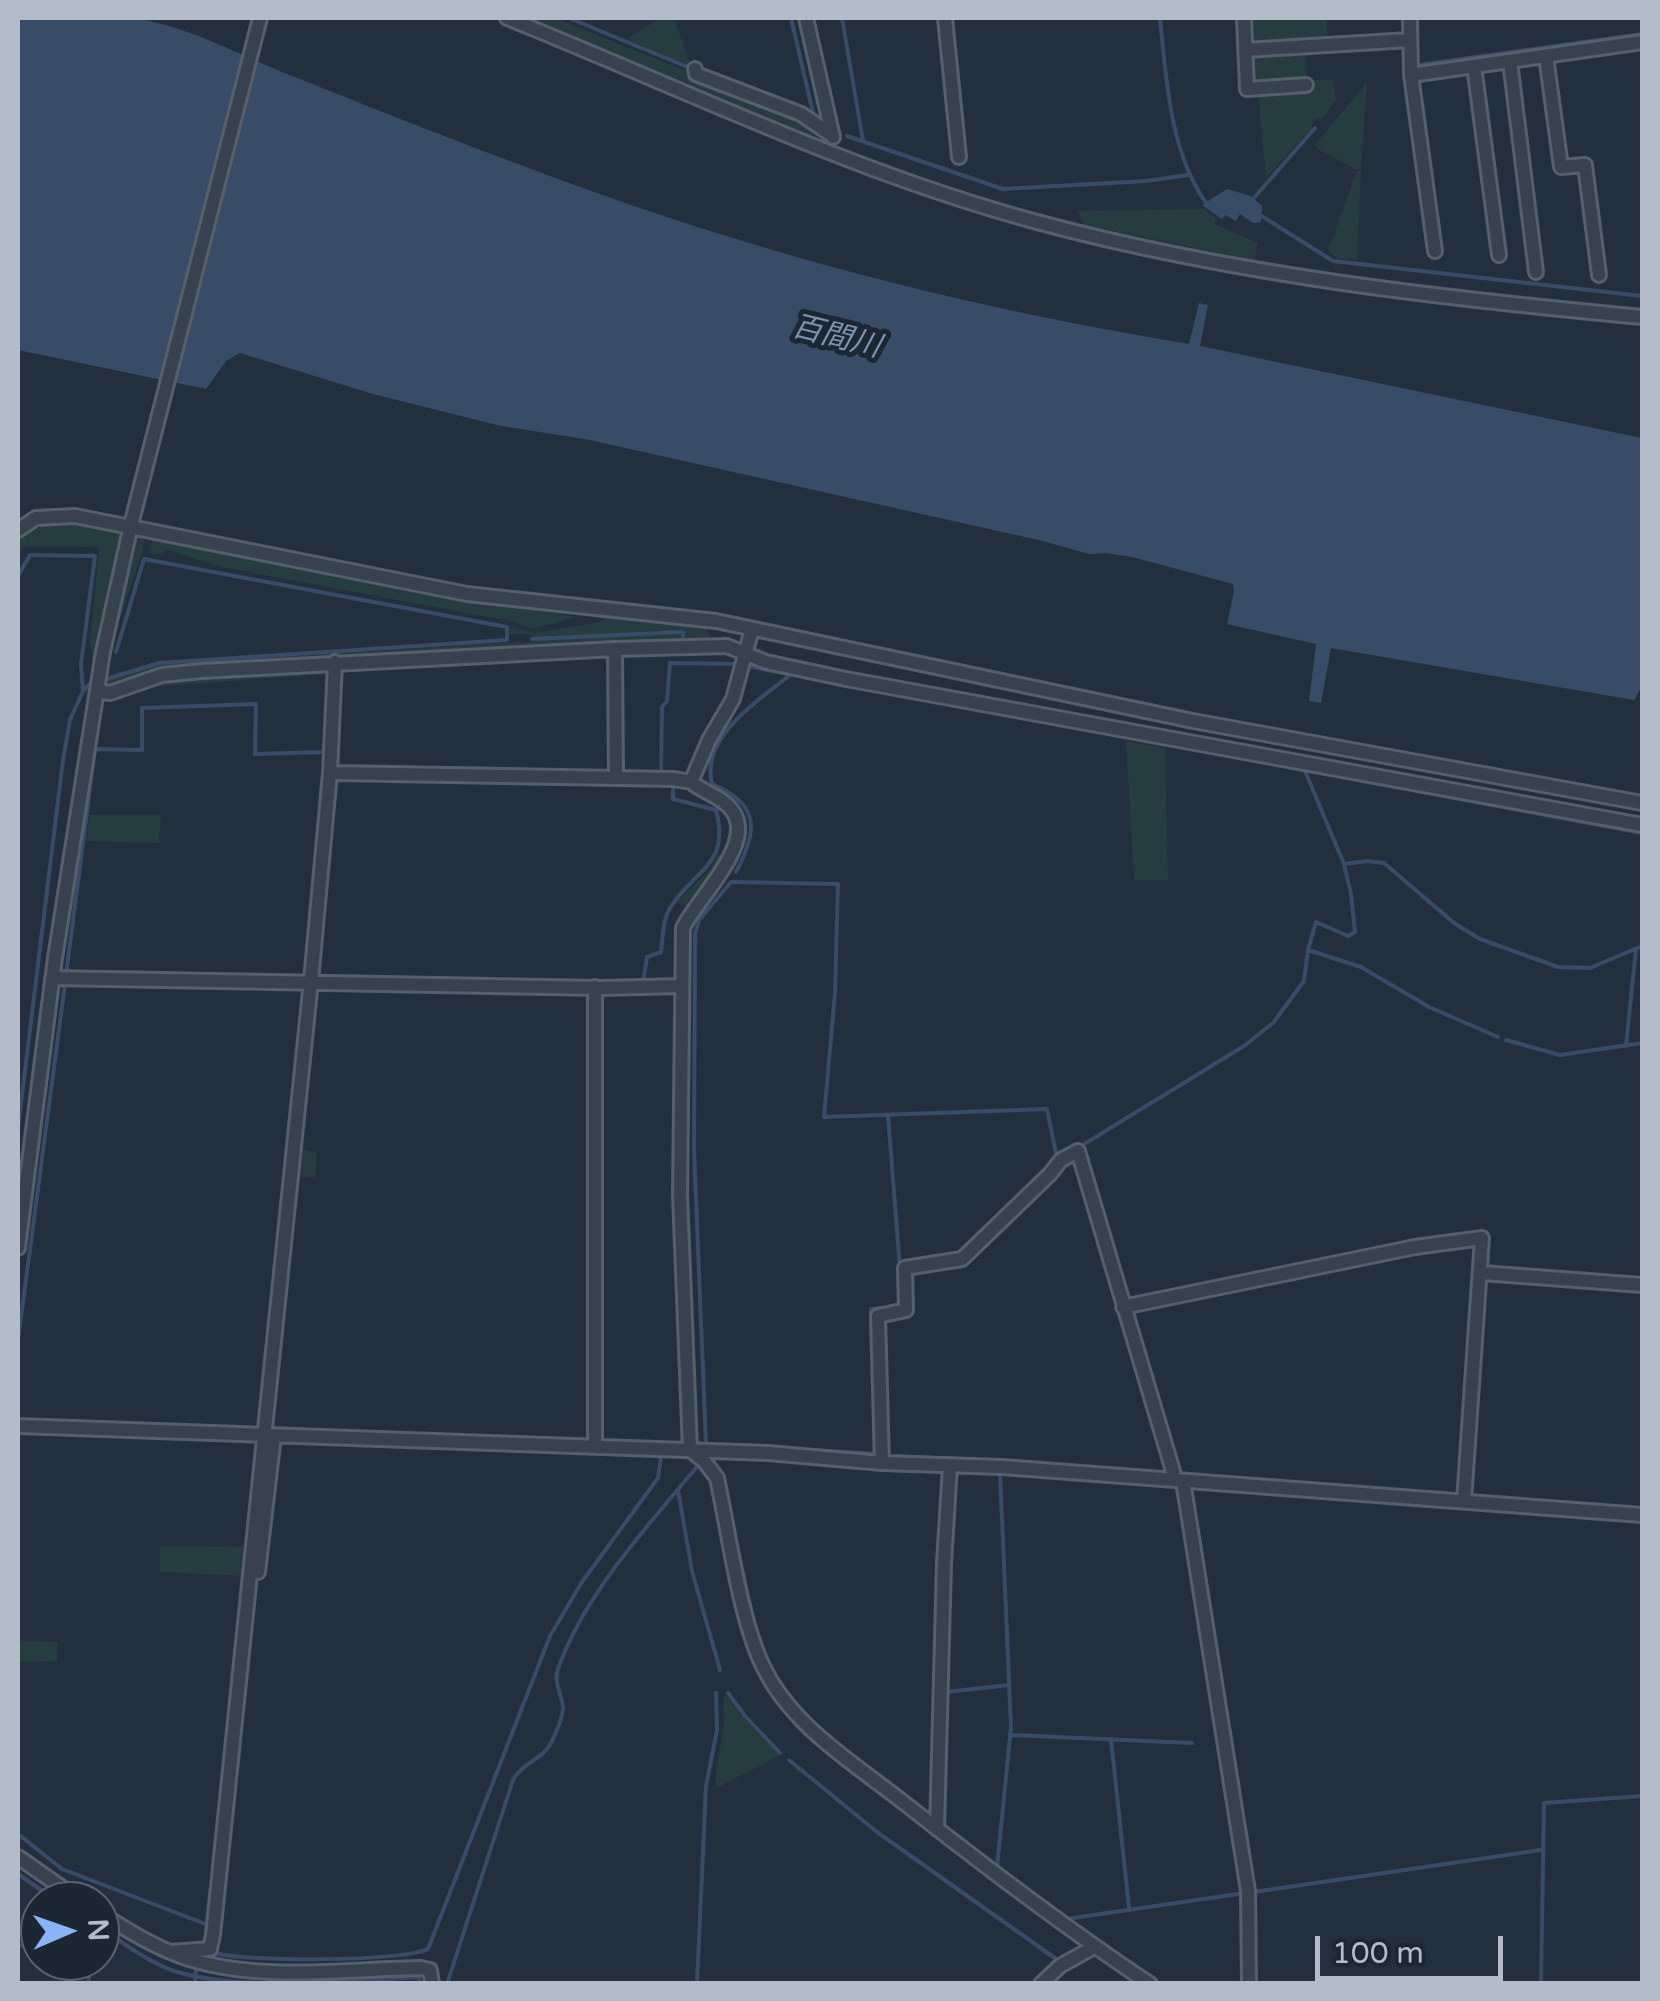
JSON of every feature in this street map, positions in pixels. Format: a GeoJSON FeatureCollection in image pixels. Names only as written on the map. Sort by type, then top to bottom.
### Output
{"type":"FeatureCollection","features":[{"type":"Feature","properties":{"kind":"street"},"geometry":{"type":"LineString","coordinates":[[18,1248],[61,978],[98,685],[131,525],[260,18]]}},
{"type":"Feature","properties":{"kind":"street"},"geometry":{"type":"LineString","coordinates":[[506,18],[830,152],[1036,222],[1152,248],[1354,284],[1642,318]]}},
{"type":"Feature","properties":{"kind":"street"},"geometry":{"type":"LineString","coordinates":[[806,18],[833,136],[830,152]]}},
{"type":"Feature","properties":{"kind":"street"},"geometry":{"type":"LineString","coordinates":[[945,18],[958,157]]}},
{"type":"Feature","properties":{"kind":"street"},"geometry":{"type":"LineString","coordinates":[[1244,18],[1246,89],[1306,85]]}},
{"type":"Feature","properties":{"kind":"street"},"geometry":{"type":"LineString","coordinates":[[1410,18],[1407,40],[1436,251]]}},
{"type":"Feature","properties":{"kind":"street"},"geometry":{"type":"LineString","coordinates":[[1245,50],[1407,40]]}},
{"type":"Feature","properties":{"kind":"street"},"geometry":{"type":"LineString","coordinates":[[1411,75],[1642,42]]}},
{"type":"Feature","properties":{"kind":"street"},"geometry":{"type":"LineString","coordinates":[[1546,56],[1561,168],[1585,165],[1599,275]]}},
{"type":"Feature","properties":{"kind":"street"},"geometry":{"type":"LineString","coordinates":[[1510,61],[1536,272]]}},
{"type":"Feature","properties":{"kind":"street"},"geometry":{"type":"LineString","coordinates":[[1474,66],[1500,255]]}},
{"type":"Feature","properties":{"kind":"street"},"geometry":{"type":"LineString","coordinates":[[695,70],[801,114],[833,136]]}},
{"type":"Feature","properties":{"kind":"street"},"geometry":{"type":"LineString","coordinates":[[18,530],[36,518],[54,515],[131,525],[467,594],[716,622],[1193,721],[1642,803]]}},
{"type":"Feature","properties":{"kind":"street"},"geometry":{"type":"LineString","coordinates":[[691,782],[733,699],[752,629]]}},
{"type":"Feature","properties":{"kind":"street"},"geometry":{"type":"LineString","coordinates":[[98,685],[110,692],[162,675],[336,662],[727,646],[766,662],[846,679],[1642,826]]}},
{"type":"Feature","properties":{"kind":"street"},"geometry":{"type":"LineString","coordinates":[[615,648],[615,775]]}},
{"type":"Feature","properties":{"kind":"street"},"geometry":{"type":"LineString","coordinates":[[258,1572],[336,662]]}},
{"type":"Feature","properties":{"kind":"street"},"geometry":{"type":"LineString","coordinates":[[336,773],[674,779],[691,782],[730,807],[738,831],[722,874],[692,909],[683,928],[680,1213],[690,1446],[717,1478],[751,1634],[780,1695],[815,1733],[1093,1948],[1150,1984]]}},
{"type":"Feature","properties":{"kind":"street"},"geometry":{"type":"LineString","coordinates":[[61,978],[599,988],[680,986]]}},
{"type":"Feature","properties":{"kind":"street"},"geometry":{"type":"LineString","coordinates":[[595,1443],[599,988]]}},
{"type":"Feature","properties":{"kind":"street"},"geometry":{"type":"LineString","coordinates":[[882,1463],[878,1316],[906,1310],[905,1268],[962,1259],[1061,1160],[1078,1151],[1176,1477],[1248,1893],[1249,1984]]}},
{"type":"Feature","properties":{"kind":"street"},"geometry":{"type":"LineString","coordinates":[[1123,1307],[1482,1238],[1464,1501]]}},
{"type":"Feature","properties":{"kind":"street"},"geometry":{"type":"LineString","coordinates":[[1482,1273],[1642,1285]]}},
{"type":"Feature","properties":{"kind":"street"},"geometry":{"type":"LineString","coordinates":[[18,1426],[690,1446],[882,1463],[1176,1477],[1642,1515]]}},
{"type":"Feature","properties":{"kind":"street"},"geometry":{"type":"LineString","coordinates":[[170,1952],[210,1948],[213,1935],[269,1436]]}},
{"type":"Feature","properties":{"kind":"street"},"geometry":{"type":"LineString","coordinates":[[938,1826],[950,1466]]}},
{"type":"Feature","properties":{"kind":"street"},"geometry":{"type":"LineString","coordinates":[[18,1857],[53,1881]]}},
{"type":"Feature","properties":{"kind":"street"},"geometry":{"type":"LineString","coordinates":[[120,1924],[192,1960],[244,1969],[426,1968],[430,1970],[432,1984]]}},
{"type":"Feature","properties":{"kind":"street"},"geometry":{"type":"LineString","coordinates":[[1041,1984],[1060,1966],[1093,1948]]}},
{"type":"Feature","properties":{"kind":"green space"},"geometry":{"type":"Polygon","coordinates":[[[522,18],[555,18],[795,115],[819,133],[808,137],[522,18]]]}},
{"type":"Feature","properties":{"kind":"green space"},"geometry":{"type":"Polygon","coordinates":[[[660,18],[674,18],[691,67],[627,39],[660,18]]]}},
{"type":"Feature","properties":{"kind":"green space"},"geometry":{"type":"Polygon","coordinates":[[[1248,18],[1327,18],[1328,41],[1252,46],[1248,18]]]}},
{"type":"Feature","properties":{"kind":"green space"},"geometry":{"type":"Polygon","coordinates":[[[1306,50],[1307,81],[1251,82],[1250,55],[1306,50]]]}},
{"type":"Feature","properties":{"kind":"green space"},"geometry":{"type":"Polygon","coordinates":[[[1309,80],[1333,80],[1336,100],[1323,118],[1313,120],[1312,128],[1266,178],[1258,92],[1309,80]]]}},
{"type":"Feature","properties":{"kind":"green space"},"geometry":{"type":"Polygon","coordinates":[[[1367,82],[1361,169],[1355,169],[1315,145],[1367,82]]]}},
{"type":"Feature","properties":{"kind":"green space"},"geometry":{"type":"Polygon","coordinates":[[[1357,170],[1361,170],[1357,260],[1337,258],[1328,250],[1357,170]]]}},
{"type":"Feature","properties":{"kind":"green space"},"geometry":{"type":"Polygon","coordinates":[[[1204,209],[1216,218],[1214,224],[1258,243],[1254,260],[1084,225],[1078,211],[1204,209]]]}},
{"type":"Feature","properties":{"kind":"green space"},"geometry":{"type":"Polygon","coordinates":[[[73,523],[114,528],[122,535],[93,672],[90,641],[99,547],[25,546],[18,556],[18,538],[44,526],[73,523]]]}},
{"type":"Feature","properties":{"kind":"green space"},"geometry":{"type":"Polygon","coordinates":[[[145,535],[108,656],[131,544],[136,537],[145,535]]]}},
{"type":"Feature","properties":{"kind":"green space"},"geometry":{"type":"Polygon","coordinates":[[[153,536],[386,585],[577,617],[532,629],[515,622],[222,567],[167,550],[162,554],[149,553],[153,536]]]}},
{"type":"Feature","properties":{"kind":"green space"},"geometry":{"type":"Polygon","coordinates":[[[606,618],[705,625],[710,636],[704,641],[328,660],[108,687],[107,680],[159,664],[685,632],[534,638],[529,634],[508,634],[508,626],[534,633],[597,623],[606,618]]]}},
{"type":"Feature","properties":{"kind":"green space"},"geometry":{"type":"Polygon","coordinates":[[[327,668],[332,678],[327,674],[151,687],[158,680],[327,668]]]}},
{"type":"Feature","properties":{"kind":"green space"},"geometry":{"type":"Polygon","coordinates":[[[1126,741],[1165,748],[1168,880],[1134,880],[1126,741]]]}},
{"type":"Feature","properties":{"kind":"green space"},"geometry":{"type":"Polygon","coordinates":[[[89,815],[161,815],[159,843],[87,841],[89,815]]]}},
{"type":"Feature","properties":{"kind":"green space"},"geometry":{"type":"Polygon","coordinates":[[[718,853],[727,857],[688,908],[678,901],[711,868],[718,853]]]}},
{"type":"Feature","properties":{"kind":"green space"},"geometry":{"type":"Polygon","coordinates":[[[302,1149],[317,1153],[315,1177],[299,1177],[302,1149]]]}},
{"type":"Feature","properties":{"kind":"green space"},"geometry":{"type":"Polygon","coordinates":[[[160,1546],[249,1547],[246,1576],[160,1572],[160,1546]]]}},
{"type":"Feature","properties":{"kind":"green space"},"geometry":{"type":"Polygon","coordinates":[[[18,1641],[58,1642],[57,1661],[18,1662],[18,1641]]]}},
{"type":"Feature","properties":{"kind":"green space"},"geometry":{"type":"Polygon","coordinates":[[[723,1696],[780,1755],[717,1788],[723,1696]]]}},
{"type":"Feature","properties":{"kind":"water","name":"百間川"},"geometry":{"type":"Polygon","coordinates":[[[117,17],[170,26],[597,193],[743,241],[890,282],[1039,316],[1189,344],[1199,303],[1208,305],[1200,346],[1642,438],[1642,686],[1634,700],[1331,648],[1321,703],[1309,701],[1316,644],[1227,624],[1233,584],[1132,557],[1089,554],[585,439],[501,426],[373,394],[240,353],[226,361],[206,389],[18,350],[18,18],[117,17]]]}},
{"type":"Feature","properties":{"kind":"water"},"geometry":{"type":"Polygon","coordinates":[[[1227,189],[1251,196],[1262,206],[1261,222],[1253,223],[1240,214],[1236,221],[1225,215],[1222,219],[1202,205],[1227,189]]]}},
{"type":"Feature","properties":{"kind":"waterway"},"geometry":{"type":"LineString","coordinates":[[569,18],[690,68]]}},
{"type":"Feature","properties":{"kind":"waterway"},"geometry":{"type":"LineString","coordinates":[[791,18],[813,113]]}},
{"type":"Feature","properties":{"kind":"waterway"},"geometry":{"type":"LineString","coordinates":[[842,18],[863,141]]}},
{"type":"Feature","properties":{"kind":"waterway"},"geometry":{"type":"LineString","coordinates":[[1160,18],[1177,139],[1207,204]]}},
{"type":"Feature","properties":{"kind":"waterway"},"geometry":{"type":"LineString","coordinates":[[1418,65],[1642,34]]}},
{"type":"Feature","properties":{"kind":"waterway"},"geometry":{"type":"LineString","coordinates":[[1252,200],[1315,128]]}},
{"type":"Feature","properties":{"kind":"waterway"},"geometry":{"type":"LineString","coordinates":[[847,136],[1003,189],[1188,175]]}},
{"type":"Feature","properties":{"kind":"waterway"},"geometry":{"type":"LineString","coordinates":[[1260,215],[1333,261],[1642,296]]}},
{"type":"Feature","properties":{"kind":"waterway"},"geometry":{"type":"LineString","coordinates":[[18,576],[30,555],[95,556],[81,664],[83,691]]}},
{"type":"Feature","properties":{"kind":"waterway"},"geometry":{"type":"LineString","coordinates":[[116,652],[144,559],[507,627],[507,640]]}},
{"type":"Feature","properties":{"kind":"waterway"},"geometry":{"type":"LineString","coordinates":[[532,639],[683,632],[683,636]]}},
{"type":"Feature","properties":{"kind":"waterway"},"geometry":{"type":"LineString","coordinates":[[18,1128],[63,760],[70,720],[90,684],[159,663],[507,640]]}},
{"type":"Feature","properties":{"kind":"waterway"},"geometry":{"type":"LineString","coordinates":[[661,774],[662,707],[667,701],[670,663],[739,664]]}},
{"type":"Feature","properties":{"kind":"waterway"},"geometry":{"type":"LineString","coordinates":[[752,667],[1642,833]]}},
{"type":"Feature","properties":{"kind":"waterway"},"geometry":{"type":"LineString","coordinates":[[736,872],[749,843],[750,819],[739,800],[712,784],[715,750],[735,721],[790,675]]}},
{"type":"Feature","properties":{"kind":"waterway"},"geometry":{"type":"LineString","coordinates":[[66,975],[95,749],[142,750],[142,708],[256,704],[255,754],[325,752]]}},
{"type":"Feature","properties":{"kind":"waterway"},"geometry":{"type":"LineString","coordinates":[[1081,1146],[1244,1046],[1273,1023],[1304,981],[1316,922],[1348,936],[1355,932],[1344,864],[1305,771]]}},
{"type":"Feature","properties":{"kind":"waterway"},"geometry":{"type":"LineString","coordinates":[[643,983],[647,957],[661,952],[669,910],[709,864],[719,842],[716,810],[673,799],[673,783]]}},
{"type":"Feature","properties":{"kind":"waterway"},"geometry":{"type":"LineString","coordinates":[[1344,864],[1384,863],[1454,923],[1480,939],[1558,967],[1590,968],[1642,946]]}},
{"type":"Feature","properties":{"kind":"waterway"},"geometry":{"type":"LineString","coordinates":[[706,1445],[694,1149],[695,934],[699,920],[731,882],[838,884],[835,993],[824,1117],[1047,1109],[1057,1158]]}},
{"type":"Feature","properties":{"kind":"waterway"},"geometry":{"type":"LineString","coordinates":[[1626,1046],[1636,949]]}},
{"type":"Feature","properties":{"kind":"waterway"},"geometry":{"type":"LineString","coordinates":[[1308,950],[1361,967],[1429,1007],[1498,1037]]}},
{"type":"Feature","properties":{"kind":"waterway"},"geometry":{"type":"LineString","coordinates":[[316,976],[572,981]]}},
{"type":"Feature","properties":{"kind":"waterway"},"geometry":{"type":"LineString","coordinates":[[18,1340],[65,984]]}},
{"type":"Feature","properties":{"kind":"waterway"},"geometry":{"type":"LineString","coordinates":[[1506,1040],[1560,1055],[1642,1043]]}},
{"type":"Feature","properties":{"kind":"waterway"},"geometry":{"type":"LineString","coordinates":[[888,1115],[900,1269]]}},
{"type":"Feature","properties":{"kind":"waterway"},"geometry":{"type":"LineString","coordinates":[[271,1432],[285,1298]]}},
{"type":"Feature","properties":{"kind":"waterway"},"geometry":{"type":"LineString","coordinates":[[872,1341],[871,1309],[894,1307]]}},
{"type":"Feature","properties":{"kind":"waterway"},"geometry":{"type":"LineString","coordinates":[[725,1445],[880,1454]]}},
{"type":"Feature","properties":{"kind":"waterway"},"geometry":{"type":"LineString","coordinates":[[711,1456],[721,1476]]}},
{"type":"Feature","properties":{"kind":"waterway"},"geometry":{"type":"LineString","coordinates":[[889,1456],[983,1460]]}},
{"type":"Feature","properties":{"kind":"waterway"},"geometry":{"type":"LineString","coordinates":[[215,1953],[323,1959],[388,1956],[428,1949],[550,1636],[582,1582],[658,1478],[661,1457]]}},
{"type":"Feature","properties":{"kind":"waterway"},"geometry":{"type":"LineString","coordinates":[[447,1984],[513,1780],[547,1749],[559,1725],[563,1707],[557,1674],[570,1641],[620,1560],[701,1462]]}},
{"type":"Feature","properties":{"kind":"waterway"},"geometry":{"type":"LineString","coordinates":[[997,1867],[1011,1727],[1000,1473]]}},
{"type":"Feature","properties":{"kind":"waterway"},"geometry":{"type":"LineString","coordinates":[[678,1490],[692,1571],[720,1670]]}},
{"type":"Feature","properties":{"kind":"waterway"},"geometry":{"type":"LineString","coordinates":[[731,1519],[756,1632]]}},
{"type":"Feature","properties":{"kind":"waterway"},"geometry":{"type":"LineString","coordinates":[[946,1692],[1009,1685]]}},
{"type":"Feature","properties":{"kind":"waterway"},"geometry":{"type":"LineString","coordinates":[[697,1984],[706,1786],[717,1730],[716,1693]]}},
{"type":"Feature","properties":{"kind":"waterway"},"geometry":{"type":"LineString","coordinates":[[728,1693],[780,1753]]}},
{"type":"Feature","properties":{"kind":"waterway"},"geometry":{"type":"LineString","coordinates":[[824,1733],[860,1762]]}},
{"type":"Feature","properties":{"kind":"waterway"},"geometry":{"type":"LineString","coordinates":[[1012,1735],[1192,1743]]}},
{"type":"Feature","properties":{"kind":"waterway"},"geometry":{"type":"LineString","coordinates":[[1111,1739],[1129,1908]]}},
{"type":"Feature","properties":{"kind":"waterway"},"geometry":{"type":"LineString","coordinates":[[789,1760],[877,1832],[1059,1961]]}},
{"type":"Feature","properties":{"kind":"waterway"},"geometry":{"type":"LineString","coordinates":[[1541,1984],[1544,1803],[1642,1796]]}},
{"type":"Feature","properties":{"kind":"waterway"},"geometry":{"type":"LineString","coordinates":[[18,1834],[62,1869],[208,1925]]}},
{"type":"Feature","properties":{"kind":"waterway"},"geometry":{"type":"LineString","coordinates":[[1254,1892],[1541,1850]]}},
{"type":"Feature","properties":{"kind":"waterway"},"geometry":{"type":"LineString","coordinates":[[18,1874],[28,1881]]}},
{"type":"Feature","properties":{"kind":"waterway"},"geometry":{"type":"LineString","coordinates":[[1066,1919],[1245,1893]]}},
{"type":"Feature","properties":{"kind":"waterway"},"geometry":{"type":"LineString","coordinates":[[120,1941],[160,1965],[208,1979],[299,1983],[419,1977],[419,1984]]}},
{"type":"Feature","properties":{"kind":"waterway"},"geometry":{"type":"LineString","coordinates":[[195,1984],[196,1970]]}}]}
